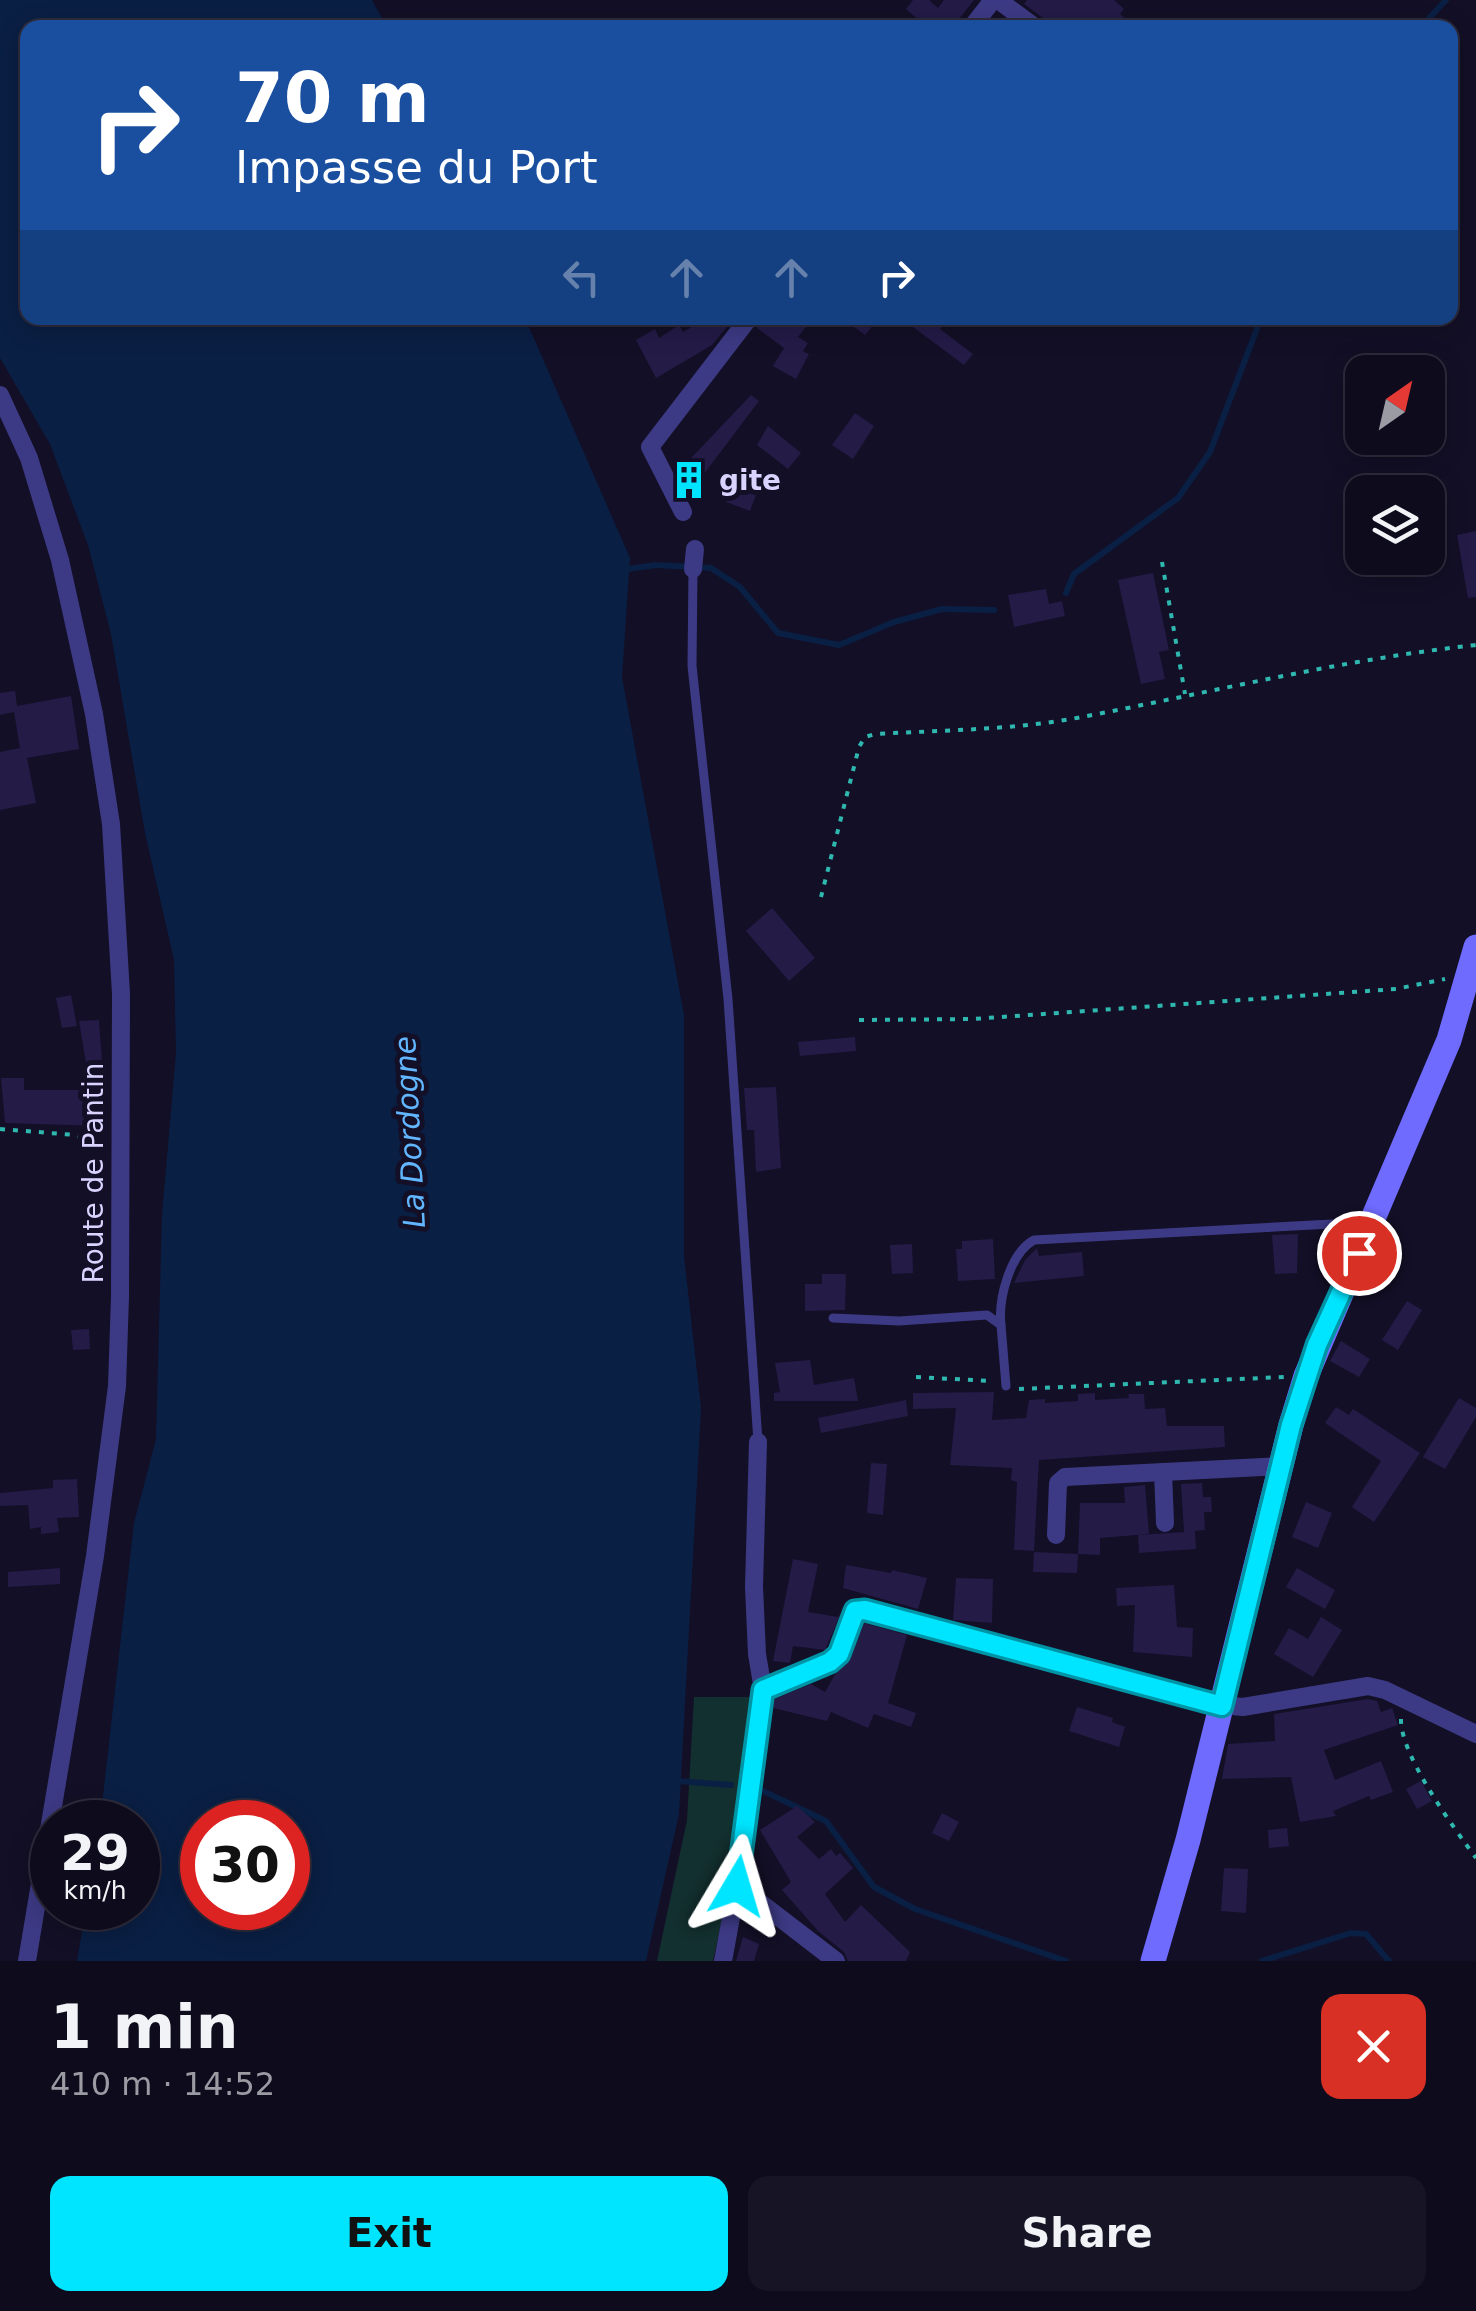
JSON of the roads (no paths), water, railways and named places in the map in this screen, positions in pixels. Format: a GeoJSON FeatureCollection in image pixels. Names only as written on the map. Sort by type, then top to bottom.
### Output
{"type":"FeatureCollection","features":[{"type":"Feature","properties":{"kind":"main road"},"geometry":{"type":"LineString","coordinates":[[1153,1961],[1188,1840],[1306,1376],[1450,1040],[1476,947]]}},
{"type":"Feature","properties":{"kind":"street"},"geometry":{"type":"LineString","coordinates":[[979,20],[995,0],[1024,20]]}},
{"type":"Feature","properties":{"kind":"street"},"geometry":{"type":"LineString","coordinates":[[683,512],[650,447],[744,325]]}},
{"type":"Feature","properties":{"kind":"street","name":"Route de Pantin"},"geometry":{"type":"LineString","coordinates":[[0,395],[29,458],[60,560],[96,732],[111,824],[121,994],[117,1386],[95,1556],[27,1961]]}},
{"type":"Feature","properties":{"kind":"street"},"geometry":{"type":"LineString","coordinates":[[694,569],[695,548]]}},
{"type":"Feature","properties":{"kind":"street"},"geometry":{"type":"LineString","coordinates":[[724,1961],[763,1690],[754,1587],[758,1442]]}},
{"type":"Feature","properties":{"kind":"street"},"geometry":{"type":"LineString","coordinates":[[1056,1534],[1058,1483],[1064,1478],[1281,1466]]}},
{"type":"Feature","properties":{"kind":"street"},"geometry":{"type":"LineString","coordinates":[[1163,1472],[1166,1523]]}},
{"type":"Feature","properties":{"kind":"street"},"geometry":{"type":"LineString","coordinates":[[763,1690],[830,1662],[839,1654],[855,1611],[865,1610],[1222,1706],[1243,1708],[1368,1686],[1405,1699],[1476,1734]]}},
{"type":"Feature","properties":{"kind":"street"},"geometry":{"type":"LineString","coordinates":[[737,1886],[836,1961]]}},
{"type":"Feature","properties":{"kind":"lane"},"geometry":{"type":"LineString","coordinates":[[694,569],[692,666],[728,998],[758,1442]]}},
{"type":"Feature","properties":{"kind":"lane"},"geometry":{"type":"LineString","coordinates":[[1006,1386],[999,1304],[1020,1254],[1034,1240],[1373,1222]]}},
{"type":"Feature","properties":{"kind":"lane"},"geometry":{"type":"LineString","coordinates":[[833,1318],[912,1320],[988,1315],[1001,1325]]}},
{"type":"Feature","properties":{"kind":"water","name":"La Dordogne"},"geometry":{"type":"Polygon","coordinates":[[[0,0],[372,0],[383,20],[20,20],[20,325],[528,325],[630,558],[622,677],[684,1015],[684,1256],[701,1408],[679,1814],[646,1961],[77,1961],[82,1930],[160,1930],[160,1800],[103,1800],[134,1523],[156,1439],[162,1215],[176,1053],[174,960],[145,833],[111,634],[88,545],[50,444],[0,358],[0,0]]]}},
{"type":"Feature","properties":{"kind":"waterway"},"geometry":{"type":"LineString","coordinates":[[1427,20],[1446,0]]}},
{"type":"Feature","properties":{"kind":"waterway"},"geometry":{"type":"LineString","coordinates":[[1066,593],[1074,574],[1178,498],[1210,452],[1258,325]]}},
{"type":"Feature","properties":{"kind":"waterway"},"geometry":{"type":"LineString","coordinates":[[621,570],[656,565],[711,568],[740,587],[778,633],[839,645],[894,622],[942,609],[994,610]]}},
{"type":"Feature","properties":{"kind":"waterway"},"geometry":{"type":"LineString","coordinates":[[677,1781],[731,1785]]}},
{"type":"Feature","properties":{"kind":"waterway"},"geometry":{"type":"LineString","coordinates":[[763,1791],[826,1821],[874,1887],[915,1909],[1066,1961]]}},
{"type":"Feature","properties":{"kind":"waterway"},"geometry":{"type":"LineString","coordinates":[[1262,1961],[1351,1933],[1366,1934],[1389,1961]]}},
{"type":"Feature","properties":{"kind":"place","name":"gite"},"geometry":{"type":"Point","coordinates":[689,480]}}]}
